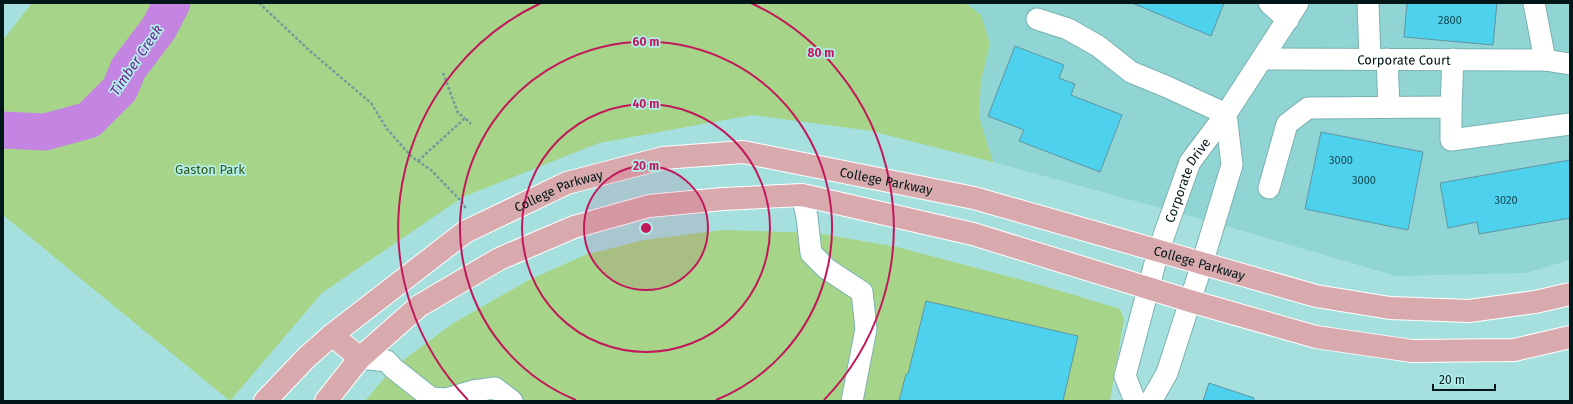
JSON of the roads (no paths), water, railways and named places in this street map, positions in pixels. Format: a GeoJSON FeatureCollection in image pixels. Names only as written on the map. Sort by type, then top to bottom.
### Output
{"type":"FeatureCollection","features":[{"type":"Feature","properties":{"kind":"main road","name":"College Parkway"},"geometry":{"type":"LineString","coordinates":[[265,401],[307,357],[332,335],[465,232],[567,183],[663,158],[744,152],[974,198],[1158,252],[1316,296],[1390,308],[1469,312],[1535,302],[1570,294]]}},
{"type":"Feature","properties":{"kind":"main road"},"geometry":{"type":"LineString","coordinates":[[802,195],[804,163]]}},
{"type":"Feature","properties":{"kind":"main road"},"geometry":{"type":"LineString","coordinates":[[326,401],[360,358],[419,306],[498,259],[574,227],[649,206],[723,199],[802,195],[973,234],[1190,301],[1316,337],[1412,351],[1514,350],[1570,336]]}},
{"type":"Feature","properties":{"kind":"main road"},"geometry":{"type":"LineString","coordinates":[[332,335],[360,358]]}},
{"type":"Feature","properties":{"kind":"street"},"geometry":{"type":"LineString","coordinates":[[1269,3],[1293,11]]}},
{"type":"Feature","properties":{"kind":"street"},"geometry":{"type":"LineString","coordinates":[[1368,3],[1389,108]]}},
{"type":"Feature","properties":{"kind":"street"},"geometry":{"type":"LineString","coordinates":[[1534,3],[1545,60]]}},
{"type":"Feature","properties":{"kind":"street","name":"Corporate Drive"},"geometry":{"type":"LineString","coordinates":[[1135,401],[1125,376],[1158,252],[1190,162],[1226,114],[1293,11]]}},
{"type":"Feature","properties":{"kind":"street"},"geometry":{"type":"LineString","coordinates":[[1037,19],[1068,30],[1098,46],[1130,72],[1226,114]]}},
{"type":"Feature","properties":{"kind":"street","name":"Corporate Court"},"geometry":{"type":"LineString","coordinates":[[1263,59],[1545,60],[1570,64]]}},
{"type":"Feature","properties":{"kind":"street"},"geometry":{"type":"LineString","coordinates":[[1453,59],[1451,140],[1570,124]]}},
{"type":"Feature","properties":{"kind":"street"},"geometry":{"type":"LineString","coordinates":[[1269,188],[1287,124],[1308,108],[1451,107]]}},
{"type":"Feature","properties":{"kind":"street","name":"Corporate Drive"},"geometry":{"type":"LineString","coordinates":[[1151,401],[1167,373],[1232,165],[1226,114]]}},
{"type":"Feature","properties":{"kind":"street"},"geometry":{"type":"LineString","coordinates":[[802,195],[807,217],[811,253],[827,269],[862,292],[866,329],[852,401]]}},
{"type":"Feature","properties":{"kind":"street"},"geometry":{"type":"LineString","coordinates":[[360,358],[387,361],[393,368],[431,398],[446,400],[473,391],[495,388],[512,401]]}},
{"type":"Feature","properties":{"kind":"waterway","name":"Timber Creek"},"geometry":{"type":"LineString","coordinates":[[3,130],[45,132],[89,120],[120,89],[128,69],[159,28],[172,3]]}},
{"type":"Feature","properties":{"kind":"park label","name":"Gaston Park"},"geometry":{"type":"Point","coordinates":[210,169]}}]}
